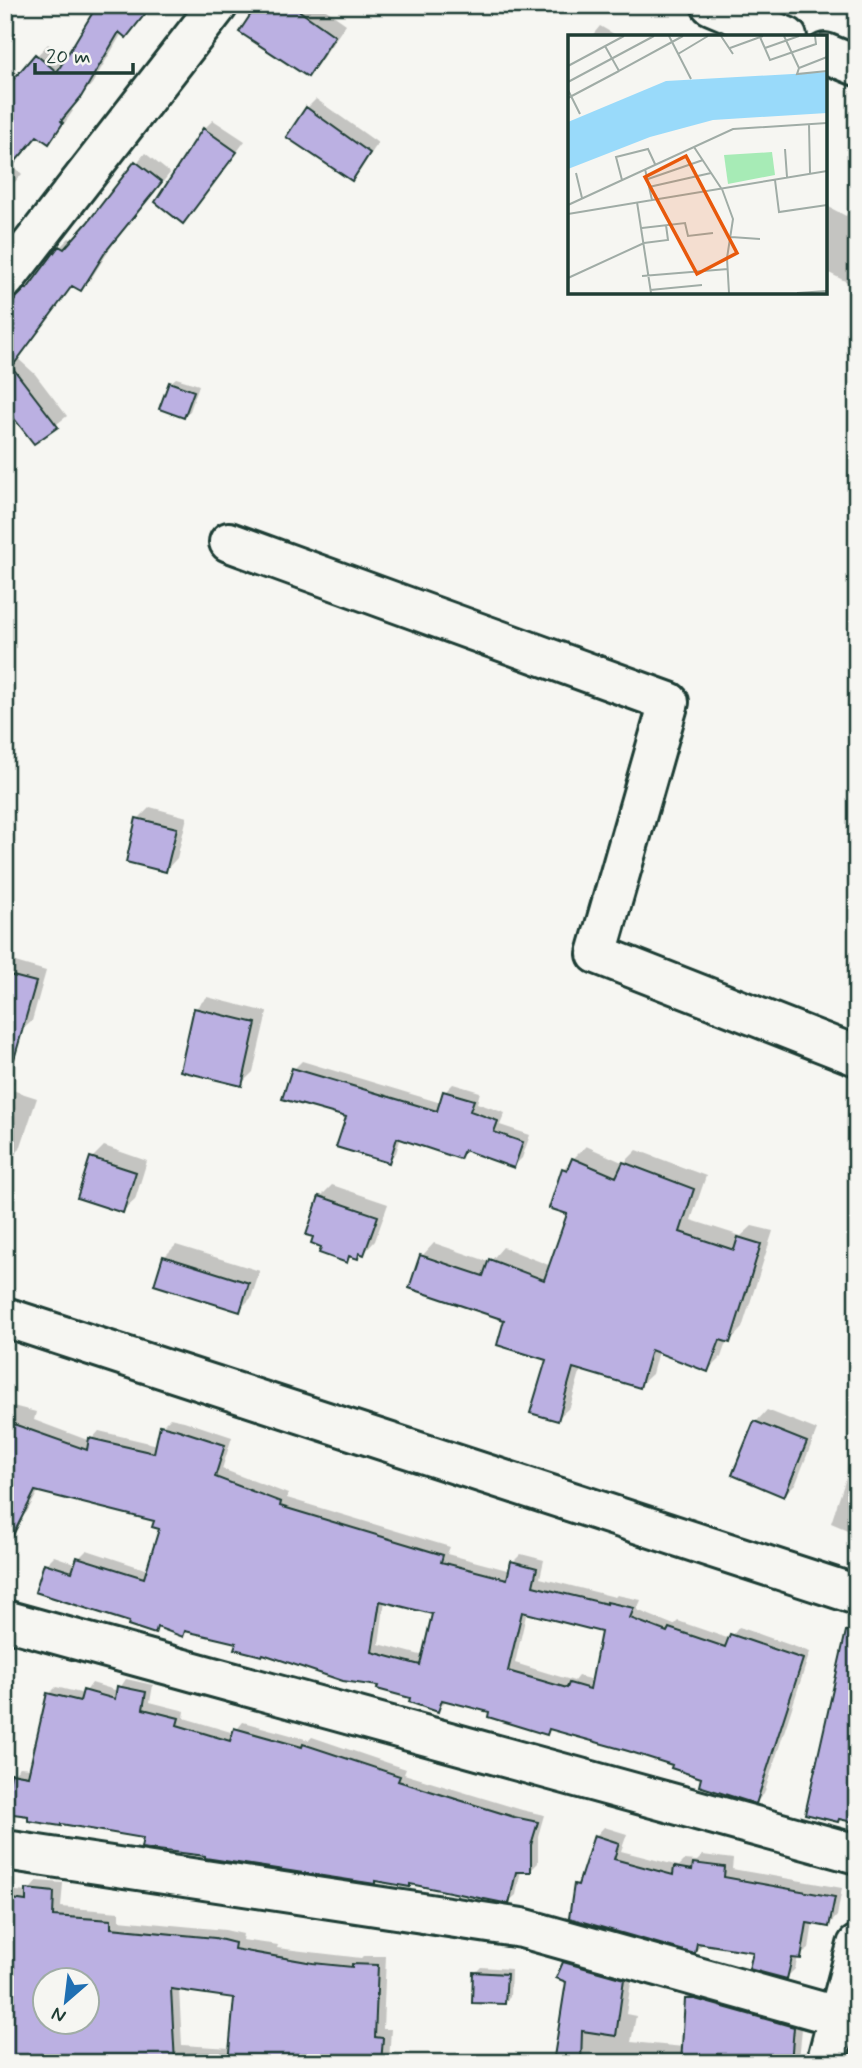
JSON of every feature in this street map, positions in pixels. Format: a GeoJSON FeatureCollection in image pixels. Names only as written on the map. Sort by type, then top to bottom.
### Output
{"type":"FeatureCollection","features":[{"type":"Feature","properties":{"kind":"street"},"geometry":{"type":"LineString","coordinates":[[5,279],[218,5]]}},
{"type":"Feature","properties":{"kind":"street"},"geometry":{"type":"LineString","coordinates":[[711,5],[782,35]]}},
{"type":"Feature","properties":{"kind":"street"},"geometry":{"type":"LineString","coordinates":[[827,54],[857,66]]}},
{"type":"Feature","properties":{"kind":"street"},"geometry":{"type":"LineString","coordinates":[[229,542],[669,702],[597,954],[857,1056]]}},
{"type":"Feature","properties":{"kind":"street"},"geometry":{"type":"LineString","coordinates":[[5,1317],[857,1595]]}},
{"type":"Feature","properties":{"kind":"street"},"geometry":{"type":"LineString","coordinates":[[5,1620],[857,1854]]}},
{"type":"Feature","properties":{"kind":"street"},"geometry":{"type":"LineString","coordinates":[[5,1850],[522,1928],[838,2017]]}},
{"type":"Feature","properties":{"kind":"street"},"geometry":{"type":"LineString","coordinates":[[826,2063],[857,1945]]}},
{"type":"Feature","properties":{"kind":"building"},"geometry":{"type":"Polygon","coordinates":[[[84,5],[152,5],[126,38],[119,32],[81,97],[61,121],[63,123],[49,144],[37,136],[5,174],[5,89],[35,54],[57,72],[93,12],[84,5]]]}},
{"type":"Feature","properties":{"kind":"building"},"geometry":{"type":"Polygon","coordinates":[[[257,5],[291,5],[335,36],[308,77],[239,32],[257,5]]]}},
{"type":"Feature","properties":{"kind":"building"},"geometry":{"type":"Polygon","coordinates":[[[306,107],[370,153],[352,181],[286,137],[306,107]]]}},
{"type":"Feature","properties":{"kind":"building"},"geometry":{"type":"Polygon","coordinates":[[[203,128],[237,152],[183,224],[155,202],[203,128]]]}},
{"type":"Feature","properties":{"kind":"building"},"geometry":{"type":"Polygon","coordinates":[[[135,161],[162,182],[106,251],[81,291],[72,286],[12,367],[58,427],[34,444],[5,407],[5,313],[59,246],[64,249],[87,223],[135,161]]]}},
{"type":"Feature","properties":{"kind":"building"},"geometry":{"type":"Polygon","coordinates":[[[169,382],[194,391],[184,418],[159,409],[169,382]]]}},
{"type":"Feature","properties":{"kind":"building"},"geometry":{"type":"Polygon","coordinates":[[[136,818],[177,828],[166,872],[126,862],[136,818]]]}},
{"type":"Feature","properties":{"kind":"building"},"geometry":{"type":"Polygon","coordinates":[[[5,974],[36,982],[13,1063],[5,1062],[5,974]]]}},
{"type":"Feature","properties":{"kind":"building"},"geometry":{"type":"Polygon","coordinates":[[[194,1008],[256,1023],[242,1086],[180,1071],[194,1008]]]}},
{"type":"Feature","properties":{"kind":"building"},"geometry":{"type":"Polygon","coordinates":[[[292,1068],[437,1111],[443,1091],[474,1100],[470,1111],[498,1121],[494,1132],[523,1142],[514,1168],[464,1150],[460,1159],[397,1138],[389,1163],[336,1147],[346,1117],[282,1099],[292,1068]]]}},
{"type":"Feature","properties":{"kind":"building"},"geometry":{"type":"Polygon","coordinates":[[[90,1157],[136,1172],[123,1213],[77,1198],[90,1157]]]}},
{"type":"Feature","properties":{"kind":"building"},"geometry":{"type":"Polygon","coordinates":[[[572,1158],[616,1177],[623,1162],[694,1189],[680,1232],[734,1250],[738,1237],[761,1244],[730,1343],[720,1340],[708,1372],[651,1350],[640,1388],[573,1368],[558,1421],[530,1413],[546,1360],[497,1345],[504,1320],[409,1288],[420,1255],[483,1276],[489,1259],[544,1280],[567,1214],[549,1208],[562,1168],[567,1170],[572,1158]]]}},
{"type":"Feature","properties":{"kind":"building"},"geometry":{"type":"Polygon","coordinates":[[[319,1196],[378,1216],[364,1255],[359,1253],[358,1259],[349,1256],[347,1263],[319,1253],[321,1247],[311,1243],[313,1237],[306,1235],[319,1196]]]}},
{"type":"Feature","properties":{"kind":"building"},"geometry":{"type":"Polygon","coordinates":[[[163,1256],[249,1283],[240,1312],[154,1285],[163,1256]]]}},
{"type":"Feature","properties":{"kind":"building"},"geometry":{"type":"Polygon","coordinates":[[[5,1421],[87,1450],[89,1438],[154,1453],[160,1425],[225,1445],[215,1477],[281,1502],[280,1506],[443,1555],[441,1562],[507,1579],[511,1561],[537,1568],[533,1586],[634,1608],[630,1618],[667,1632],[669,1628],[725,1647],[730,1634],[803,1659],[756,1804],[699,1786],[701,1778],[671,1768],[672,1765],[628,1751],[549,1729],[547,1735],[488,1717],[489,1712],[442,1700],[438,1712],[409,1702],[410,1698],[377,1689],[378,1686],[343,1681],[263,1654],[262,1656],[234,1649],[236,1643],[185,1631],[183,1637],[157,1627],[155,1634],[128,1625],[129,1622],[35,1592],[44,1563],[72,1572],[77,1557],[144,1578],[159,1529],[152,1527],[154,1521],[35,1491],[5,1551],[5,1421]],[[380,1601],[372,1652],[420,1665],[432,1614],[380,1601]],[[522,1612],[508,1671],[567,1688],[569,1683],[590,1689],[601,1632],[522,1612]]]}},
{"type":"Feature","properties":{"kind":"building"},"geometry":{"type":"Polygon","coordinates":[[[754,1421],[807,1442],[784,1497],[732,1475],[754,1421]]]}},
{"type":"Feature","properties":{"kind":"building"},"geometry":{"type":"Polygon","coordinates":[[[846,1631],[857,1632],[857,1823],[839,1819],[838,1822],[805,1814],[846,1631]]]}},
{"type":"Feature","properties":{"kind":"building"},"geometry":{"type":"Polygon","coordinates":[[[117,1686],[146,1692],[143,1709],[179,1718],[177,1725],[230,1741],[234,1728],[302,1747],[303,1744],[400,1776],[398,1781],[538,1822],[531,1845],[531,1872],[516,1872],[509,1904],[410,1884],[410,1887],[375,1881],[375,1884],[141,1848],[143,1838],[28,1821],[28,1816],[5,1813],[11,1773],[28,1776],[47,1693],[80,1701],[83,1690],[115,1699],[117,1686]]]}},
{"type":"Feature","properties":{"kind":"building"},"geometry":{"type":"Polygon","coordinates":[[[594,1835],[619,1843],[614,1859],[673,1875],[674,1867],[692,1870],[693,1863],[725,1867],[724,1877],[835,1897],[829,1927],[807,1923],[801,1959],[792,1958],[787,1979],[749,1969],[753,1952],[697,1943],[695,1954],[569,1918],[574,1884],[578,1885],[594,1835]]]}},
{"type":"Feature","properties":{"kind":"building"},"geometry":{"type":"Polygon","coordinates":[[[26,1889],[54,1892],[53,1916],[111,1920],[111,1928],[215,1938],[235,1943],[234,1949],[313,1963],[352,1967],[352,1964],[378,1965],[375,2037],[383,2038],[381,2063],[228,2063],[234,1998],[171,1989],[175,2063],[5,2063],[11,1970],[6,1969],[12,1899],[26,1901],[26,1889]]]}},
{"type":"Feature","properties":{"kind":"building"},"geometry":{"type":"Polygon","coordinates":[[[563,1962],[624,1979],[616,2036],[582,2031],[581,2063],[553,2063],[566,1982],[556,1978],[563,1962]]]}},
{"type":"Feature","properties":{"kind":"building"},"geometry":{"type":"Polygon","coordinates":[[[473,1972],[507,1974],[505,2004],[472,2003],[473,1972]]]}},
{"type":"Feature","properties":{"kind":"building"},"geometry":{"type":"Polygon","coordinates":[[[685,1999],[695,1999],[794,2027],[791,2063],[681,2063],[685,1999]]]}}]}
